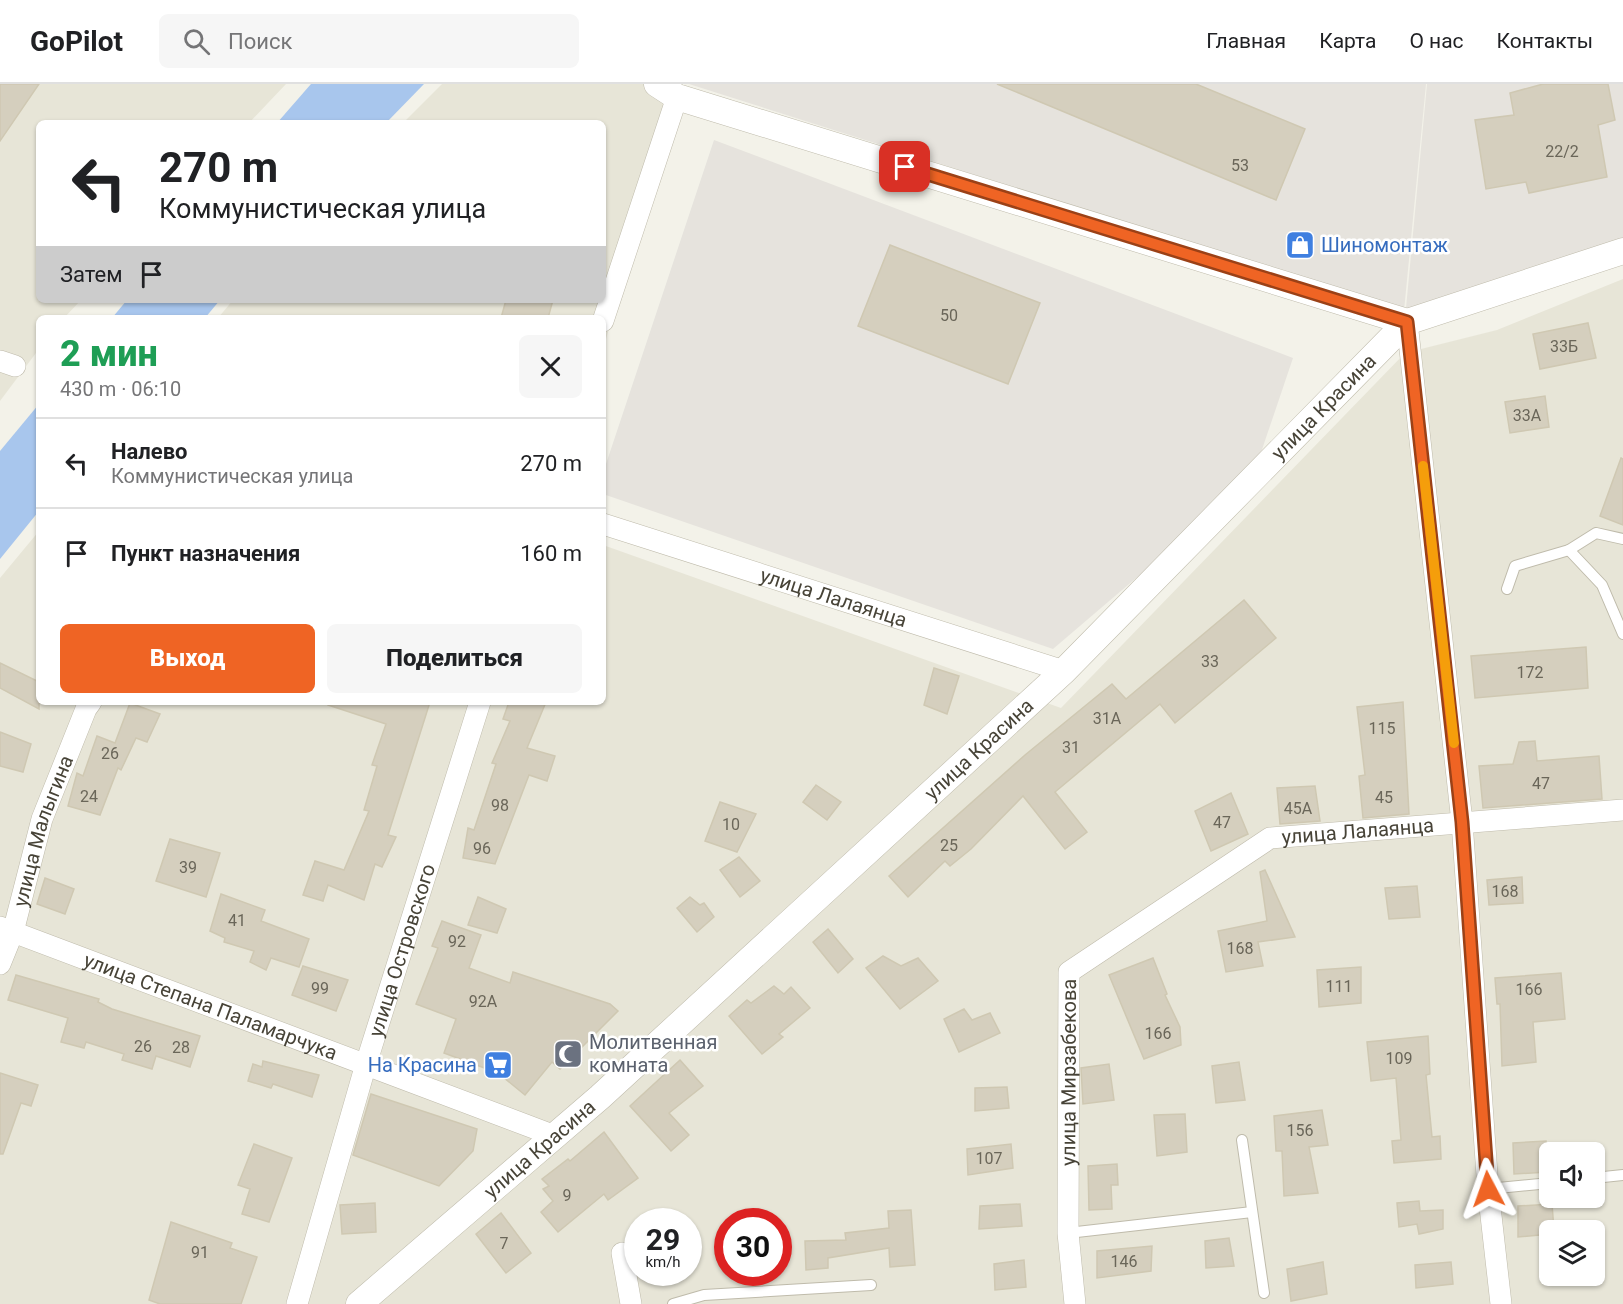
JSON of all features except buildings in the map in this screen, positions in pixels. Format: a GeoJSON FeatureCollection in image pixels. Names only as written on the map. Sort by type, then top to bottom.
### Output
{"type":"FeatureCollection","features":[{"type":"Feature","properties":{"kind":"street"},"geometry":{"type":"LineString","coordinates":[[605,315],[667,91],[1407,322],[1462,822],[1488,1189],[1501,1304]]}},
{"type":"Feature","properties":{"kind":"street","name":"улица Красина"},"geometry":{"type":"LineString","coordinates":[[359,1304],[555,1136],[1064,671],[1407,322],[1623,251]]}},
{"type":"Feature","properties":{"kind":"street","name":"улица Лалаянца"},"geometry":{"type":"LineString","coordinates":[[606,525],[1064,671]]}},
{"type":"Feature","properties":{"kind":"street","name":"улица Малыгина"},"geometry":{"type":"LineString","coordinates":[[0,964],[6,929],[42,819],[89,705]]}},
{"type":"Feature","properties":{"kind":"street","name":"улица Островского"},"geometry":{"type":"LineString","coordinates":[[297,1304],[366,1064],[479,705]]}},
{"type":"Feature","properties":{"kind":"street","name":"улица Лалаянца"},"geometry":{"type":"LineString","coordinates":[[1270,838],[1623,810]]}},
{"type":"Feature","properties":{"kind":"street","name":"улица Мирзабекова"},"geometry":{"type":"LineString","coordinates":[[1075,1304],[1068,1233],[1069,972],[1270,838]]}},
{"type":"Feature","properties":{"kind":"street","name":"улица Степана Паламарчука"},"geometry":{"type":"LineString","coordinates":[[6,929],[555,1136]]}},
{"type":"Feature","properties":{"kind":"street"},"geometry":{"type":"LineString","coordinates":[[622,1253],[631,1304]]}},
{"type":"Feature","properties":{"kind":"lane"},"geometry":{"type":"LineString","coordinates":[[1507,589],[1515,566],[1569,550],[1596,533],[1623,540]]}},
{"type":"Feature","properties":{"kind":"lane"},"geometry":{"type":"LineString","coordinates":[[1569,550],[1602,585],[1623,634]]}},
{"type":"Feature","properties":{"kind":"lane"},"geometry":{"type":"LineString","coordinates":[[1242,1140],[1264,1293]]}},
{"type":"Feature","properties":{"kind":"lane"},"geometry":{"type":"LineString","coordinates":[[1605,1177],[1623,1175]]}},
{"type":"Feature","properties":{"kind":"lane"},"geometry":{"type":"LineString","coordinates":[[1488,1189],[1539,1184]]}},
{"type":"Feature","properties":{"kind":"lane"},"geometry":{"type":"LineString","coordinates":[[1068,1233],[1252,1212]]}},
{"type":"Feature","properties":{"kind":"lane"},"geometry":{"type":"LineString","coordinates":[[673,1304],[704,1295],[871,1285]]}},
{"type":"Feature","properties":{"kind":"shaded area"},"geometry":{"type":"Polygon","coordinates":[[[0,84],[286,84],[252,120],[36,120],[36,303],[78,303],[67,315],[36,315],[36,353],[0,401],[0,84]]]}},
{"type":"Feature","properties":{"kind":"shaded area"},"geometry":{"type":"Polygon","coordinates":[[[442,84],[649,84],[671,104],[606,339],[606,315],[220,315],[230,303],[606,303],[606,120],[406,120],[442,84]]]}},
{"type":"Feature","properties":{"kind":"shaded area"},"geometry":{"type":"Polygon","coordinates":[[[689,84],[1426,84],[1404,311],[689,84]]]}},
{"type":"Feature","properties":{"kind":"shaded area"},"geometry":{"type":"Polygon","coordinates":[[[1427,84],[1623,84],[1623,251],[1422,315],[1406,308],[1427,84]]]}},
{"type":"Feature","properties":{"kind":"shaded area"},"geometry":{"type":"Polygon","coordinates":[[[714,140],[1293,358],[1252,479],[1053,649],[606,495],[606,464],[714,140]]]}},
{"type":"Feature","properties":{"kind":"shaded area"},"geometry":{"type":"Polygon","coordinates":[[[1623,279],[1623,1304],[0,1304],[0,578],[36,535],[36,705],[606,705],[606,546],[1061,708],[1405,353],[1497,330],[1623,279]]]}},
{"type":"Feature","properties":{"kind":"water"},"geometry":{"type":"Polygon","coordinates":[[[311,84],[424,84],[389,120],[280,120],[311,84]]]}},
{"type":"Feature","properties":{"kind":"water"},"geometry":{"type":"Polygon","coordinates":[[[124,303],[218,303],[208,315],[114,315],[124,303]]]}},
{"type":"Feature","properties":{"kind":"water"},"geometry":{"type":"Polygon","coordinates":[[[36,408],[36,515],[0,559],[0,451],[36,408]]]}},
{"type":"Feature","properties":{"kind":"slow traffic"},"geometry":{"type":"LineString","coordinates":[[1423,466],[1454,743]]}},
{"type":"Feature","properties":{"kind":"place","name":"Шиномонтаж"},"geometry":{"type":"Point","coordinates":[1300,245]}},
{"type":"Feature","properties":{"kind":"place","name":"Молитвенная комната"},"geometry":{"type":"Point","coordinates":[568,1054]}},
{"type":"Feature","properties":{"kind":"place","name":"На Красина"},"geometry":{"type":"Point","coordinates":[498,1065]}},
{"type":"Feature","properties":{"kind":"route"},"geometry":{"type":"LineString","coordinates":[[905,167],[1407,322],[1462,822],[1488,1189]]}}]}
